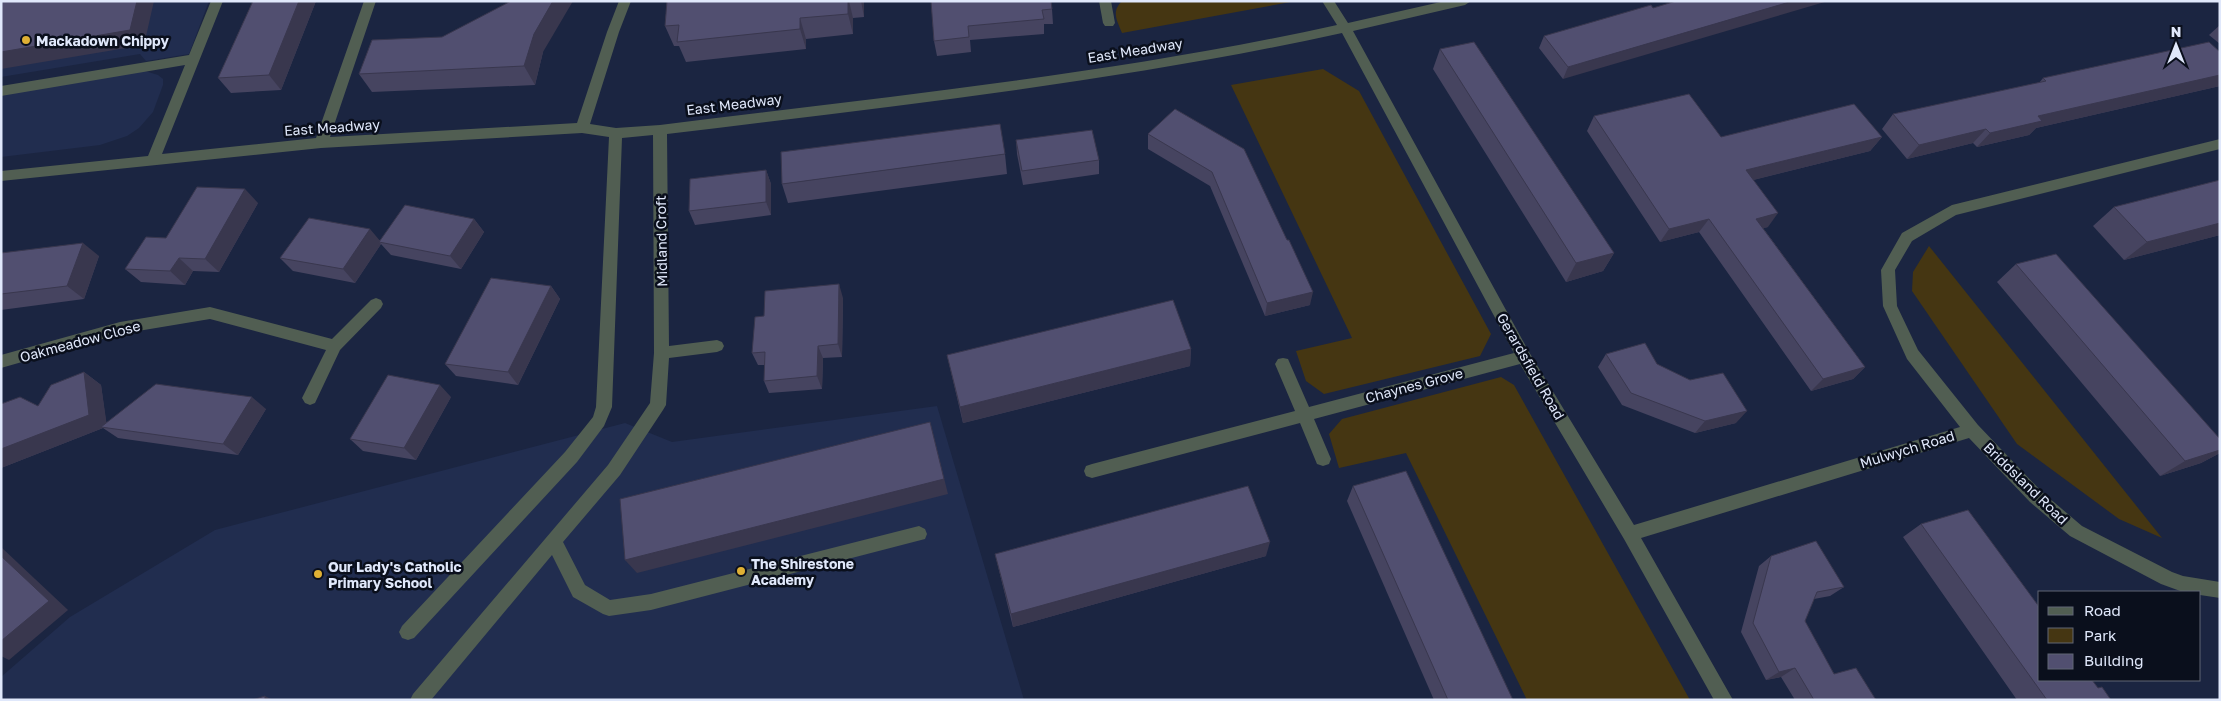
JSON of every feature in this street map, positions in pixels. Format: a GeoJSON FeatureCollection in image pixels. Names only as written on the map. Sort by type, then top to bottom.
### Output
{"type":"FeatureCollection","features":[{"type":"Feature","properties":{"kind":"street"},"geometry":{"type":"LineString","coordinates":[[153,160],[217,1]]}},
{"type":"Feature","properties":{"kind":"street"},"geometry":{"type":"LineString","coordinates":[[321,144],[370,1]]}},
{"type":"Feature","properties":{"kind":"street"},"geometry":{"type":"LineString","coordinates":[[582,128],[590,109],[618,16],[625,1]]}},
{"type":"Feature","properties":{"kind":"street"},"geometry":{"type":"LineString","coordinates":[[1105,1],[1109,23]]}},
{"type":"Feature","properties":{"kind":"street","name":"Gerardsfield Road"},"geometry":{"type":"LineString","coordinates":[[1328,1],[1356,46],[1524,357],[1630,534],[1724,700]]}},
{"type":"Feature","properties":{"kind":"street","name":"East Meadway"},"geometry":{"type":"LineString","coordinates":[[1,176],[321,144],[582,128],[616,133],[660,130],[930,97],[1141,67],[1344,28],[1464,1]]}},
{"type":"Feature","properties":{"kind":"street"},"geometry":{"type":"LineString","coordinates":[[1,90],[194,59]]}},
{"type":"Feature","properties":{"kind":"street","name":"Midland Croft"},"geometry":{"type":"LineString","coordinates":[[554,541],[614,470],[658,405],[662,353],[660,130]]}},
{"type":"Feature","properties":{"kind":"street"},"geometry":{"type":"LineString","coordinates":[[408,632],[571,457],[599,421],[604,407],[616,133]]}},
{"type":"Feature","properties":{"kind":"street","name":"Mulwych Road"},"geometry":{"type":"LineString","coordinates":[[1630,534],[1972,430],[1912,354],[1890,306],[1888,270],[1906,237],[1952,210],[2220,144]]}},
{"type":"Feature","properties":{"kind":"street"},"geometry":{"type":"LineString","coordinates":[[310,398],[335,346],[376,304]]}},
{"type":"Feature","properties":{"kind":"street","name":"Oakmeadow Close"},"geometry":{"type":"LineString","coordinates":[[1,362],[120,328],[210,313],[335,346]]}},
{"type":"Feature","properties":{"kind":"street"},"geometry":{"type":"LineString","coordinates":[[662,353],[717,346]]}},
{"type":"Feature","properties":{"kind":"street","name":"Chaynes Grove"},"geometry":{"type":"LineString","coordinates":[[1092,471],[1524,357]]}},
{"type":"Feature","properties":{"kind":"street"},"geometry":{"type":"LineString","coordinates":[[1283,364],[1323,459]]}},
{"type":"Feature","properties":{"kind":"street","name":"Briddsland Road"},"geometry":{"type":"LineString","coordinates":[[1972,430],[2036,497],[2076,531],[2167,578],[2182,588],[2220,590]]}},
{"type":"Feature","properties":{"kind":"street"},"geometry":{"type":"LineString","coordinates":[[419,700],[554,541],[579,591],[610,608],[651,602],[919,534]]}},
{"type":"Feature","properties":{"kind":"shaded area"},"geometry":{"type":"Polygon","coordinates":[[[1,1],[209,1],[189,54],[146,61],[140,54],[1,77],[1,1]]]}},
{"type":"Feature","properties":{"kind":"shaded area"},"geometry":{"type":"Polygon","coordinates":[[[142,70],[158,75],[163,79],[163,85],[153,112],[139,128],[127,136],[100,145],[1,157],[1,95],[142,70]]]}},
{"type":"Feature","properties":{"kind":"shaded area","name":"The Shirestone Academy"},"geometry":{"type":"Polygon","coordinates":[[[937,406],[1024,700],[1,700],[1,677],[70,617],[215,530],[625,423],[672,442],[937,406]]]}},
{"type":"Feature","properties":{"kind":"green space"},"geometry":{"type":"Polygon","coordinates":[[[1122,1],[1296,1],[1122,33],[1116,13],[1122,1]]]}},
{"type":"Feature","properties":{"kind":"green space"},"geometry":{"type":"Polygon","coordinates":[[[1323,69],[1359,91],[1491,334],[1480,356],[1324,394],[1306,381],[1296,351],[1352,338],[1231,85],[1323,69]]]}},
{"type":"Feature","properties":{"kind":"green space"},"geometry":{"type":"Polygon","coordinates":[[[1929,246],[2162,538],[2119,519],[2017,444],[1912,291],[1913,272],[1929,246]]]}},
{"type":"Feature","properties":{"kind":"green space"},"geometry":{"type":"Polygon","coordinates":[[[1501,377],[1514,385],[1690,700],[1527,700],[1406,453],[1339,468],[1329,434],[1342,419],[1501,377]]]}},
{"type":"Feature","properties":{"kind":"building"},"geometry":{"type":"Polygon","coordinates":[[[1,1],[137,1],[130,30],[1,52],[1,1]]]}},
{"type":"Feature","properties":{"kind":"building"},"geometry":{"type":"Polygon","coordinates":[[[253,1],[299,1],[269,75],[218,78],[253,1]]]}},
{"type":"Feature","properties":{"kind":"building"},"geometry":{"type":"Polygon","coordinates":[[[511,1],[553,1],[534,34],[524,66],[359,74],[372,40],[442,37],[511,1]]]}},
{"type":"Feature","properties":{"kind":"building"},"geometry":{"type":"Polygon","coordinates":[[[667,1],[848,1],[848,14],[800,18],[800,29],[677,42],[679,25],[665,26],[667,1]]]}},
{"type":"Feature","properties":{"kind":"building"},"geometry":{"type":"Polygon","coordinates":[[[931,1],[1051,1],[1052,9],[1042,10],[1044,19],[968,26],[969,37],[934,41],[931,1]]]}},
{"type":"Feature","properties":{"kind":"building"},"geometry":{"type":"Polygon","coordinates":[[[1676,1],[1793,1],[1568,67],[1544,36],[1651,5],[1653,8],[1676,1]]]}},
{"type":"Feature","properties":{"kind":"building"},"geometry":{"type":"Polygon","coordinates":[[[1474,42],[1614,253],[1576,263],[1440,49],[1474,42]]]}},
{"type":"Feature","properties":{"kind":"building"},"geometry":{"type":"Polygon","coordinates":[[[2209,42],[2220,52],[2220,75],[2038,116],[2042,121],[1990,133],[1986,129],[1919,145],[1893,114],[2046,81],[2043,78],[2209,42]]]}},
{"type":"Feature","properties":{"kind":"building"},"geometry":{"type":"Polygon","coordinates":[[[1689,94],[1721,137],[1854,104],[1882,137],[1746,170],[1778,213],[1756,219],[1865,367],[1823,379],[1709,219],[1669,229],[1594,116],[1689,94]]]}},
{"type":"Feature","properties":{"kind":"building"},"geometry":{"type":"Polygon","coordinates":[[[1175,109],[1244,149],[1313,292],[1267,303],[1212,172],[1148,134],[1175,109]]]}},
{"type":"Feature","properties":{"kind":"building"},"geometry":{"type":"Polygon","coordinates":[[[1000,124],[1005,154],[782,184],[781,152],[1000,124]]]}},
{"type":"Feature","properties":{"kind":"building"},"geometry":{"type":"Polygon","coordinates":[[[1092,130],[1099,160],[1022,171],[1016,140],[1092,130]]]}},
{"type":"Feature","properties":{"kind":"building"},"geometry":{"type":"Polygon","coordinates":[[[766,170],[766,202],[689,211],[690,179],[766,170]]]}},
{"type":"Feature","properties":{"kind":"building"},"geometry":{"type":"Polygon","coordinates":[[[2220,180],[2220,223],[2147,242],[2114,207],[2220,180]]]}},
{"type":"Feature","properties":{"kind":"building"},"geometry":{"type":"Polygon","coordinates":[[[197,187],[245,189],[205,259],[179,258],[170,271],[125,269],[146,237],[166,238],[197,187]]]}},
{"type":"Feature","properties":{"kind":"building"},"geometry":{"type":"Polygon","coordinates":[[[405,205],[474,219],[450,256],[379,242],[405,205]]]}},
{"type":"Feature","properties":{"kind":"building"},"geometry":{"type":"Polygon","coordinates":[[[309,218],[370,229],[343,269],[280,258],[309,218]]]}},
{"type":"Feature","properties":{"kind":"building"},"geometry":{"type":"Polygon","coordinates":[[[83,243],[67,286],[1,294],[1,253],[83,243]]]}},
{"type":"Feature","properties":{"kind":"building"},"geometry":{"type":"Polygon","coordinates":[[[2056,254],[2220,439],[2220,450],[2185,461],[2016,264],[2056,254]]]}},
{"type":"Feature","properties":{"kind":"building"},"geometry":{"type":"Polygon","coordinates":[[[491,278],[551,286],[508,372],[445,364],[491,278]]]}},
{"type":"Feature","properties":{"kind":"building"},"geometry":{"type":"Polygon","coordinates":[[[839,284],[838,344],[818,346],[817,376],[764,381],[765,352],[752,353],[755,317],[764,316],[765,291],[839,284]]]}},
{"type":"Feature","properties":{"kind":"building"},"geometry":{"type":"Polygon","coordinates":[[[1173,300],[1191,349],[960,407],[947,355],[1173,300]]]}},
{"type":"Feature","properties":{"kind":"building"},"geometry":{"type":"Polygon","coordinates":[[[1645,343],[1657,364],[1690,380],[1723,373],[1747,411],[1705,421],[1631,393],[1606,354],[1645,343]]]}},
{"type":"Feature","properties":{"kind":"building"},"geometry":{"type":"Polygon","coordinates":[[[84,372],[89,415],[1,449],[1,404],[20,397],[38,406],[51,385],[84,372]]]}},
{"type":"Feature","properties":{"kind":"building"},"geometry":{"type":"Polygon","coordinates":[[[388,375],[440,385],[404,448],[350,439],[388,375]]]}},
{"type":"Feature","properties":{"kind":"building"},"geometry":{"type":"Polygon","coordinates":[[[156,384],[252,397],[223,444],[101,427],[156,384]]]}},
{"type":"Feature","properties":{"kind":"building"},"geometry":{"type":"Polygon","coordinates":[[[930,422],[944,479],[625,560],[620,499],[930,422]]]}},
{"type":"Feature","properties":{"kind":"building"},"geometry":{"type":"Polygon","coordinates":[[[1406,471],[1513,700],[1448,700],[1353,486],[1406,471]]]}},
{"type":"Feature","properties":{"kind":"building"},"geometry":{"type":"Polygon","coordinates":[[[1248,486],[1270,542],[1011,614],[995,554],[1248,486]]]}},
{"type":"Feature","properties":{"kind":"building"},"geometry":{"type":"Polygon","coordinates":[[[1968,510],[2038,605],[2038,681],[2093,681],[2098,688],[2102,687],[2111,700],[2047,700],[1921,524],[1968,510]]]}},
{"type":"Feature","properties":{"kind":"building"},"geometry":{"type":"Polygon","coordinates":[[[1816,541],[1844,587],[1817,592],[1805,621],[1834,674],[1856,668],[1876,700],[1814,700],[1795,668],[1779,672],[1753,623],[1771,556],[1816,541]]]}},
{"type":"Feature","properties":{"kind":"building"},"geometry":{"type":"Polygon","coordinates":[[[1,556],[49,601],[1,641],[1,556]]]}},
{"type":"Feature","properties":{"kind":"building"},"geometry":{"type":"Polygon","coordinates":[[[265,696],[265,700],[252,700],[265,696]]]}},
{"type":"Feature","properties":{"kind":"place","name":"Mackadown Chippy"},"geometry":{"type":"Point","coordinates":[26,40]}},
{"type":"Feature","properties":{"kind":"place","name":"The Shirestone Academy"},"geometry":{"type":"Point","coordinates":[741,571]}},
{"type":"Feature","properties":{"kind":"place","name":"Our Lady's Catholic Primary School"},"geometry":{"type":"Point","coordinates":[318,574]}}]}
